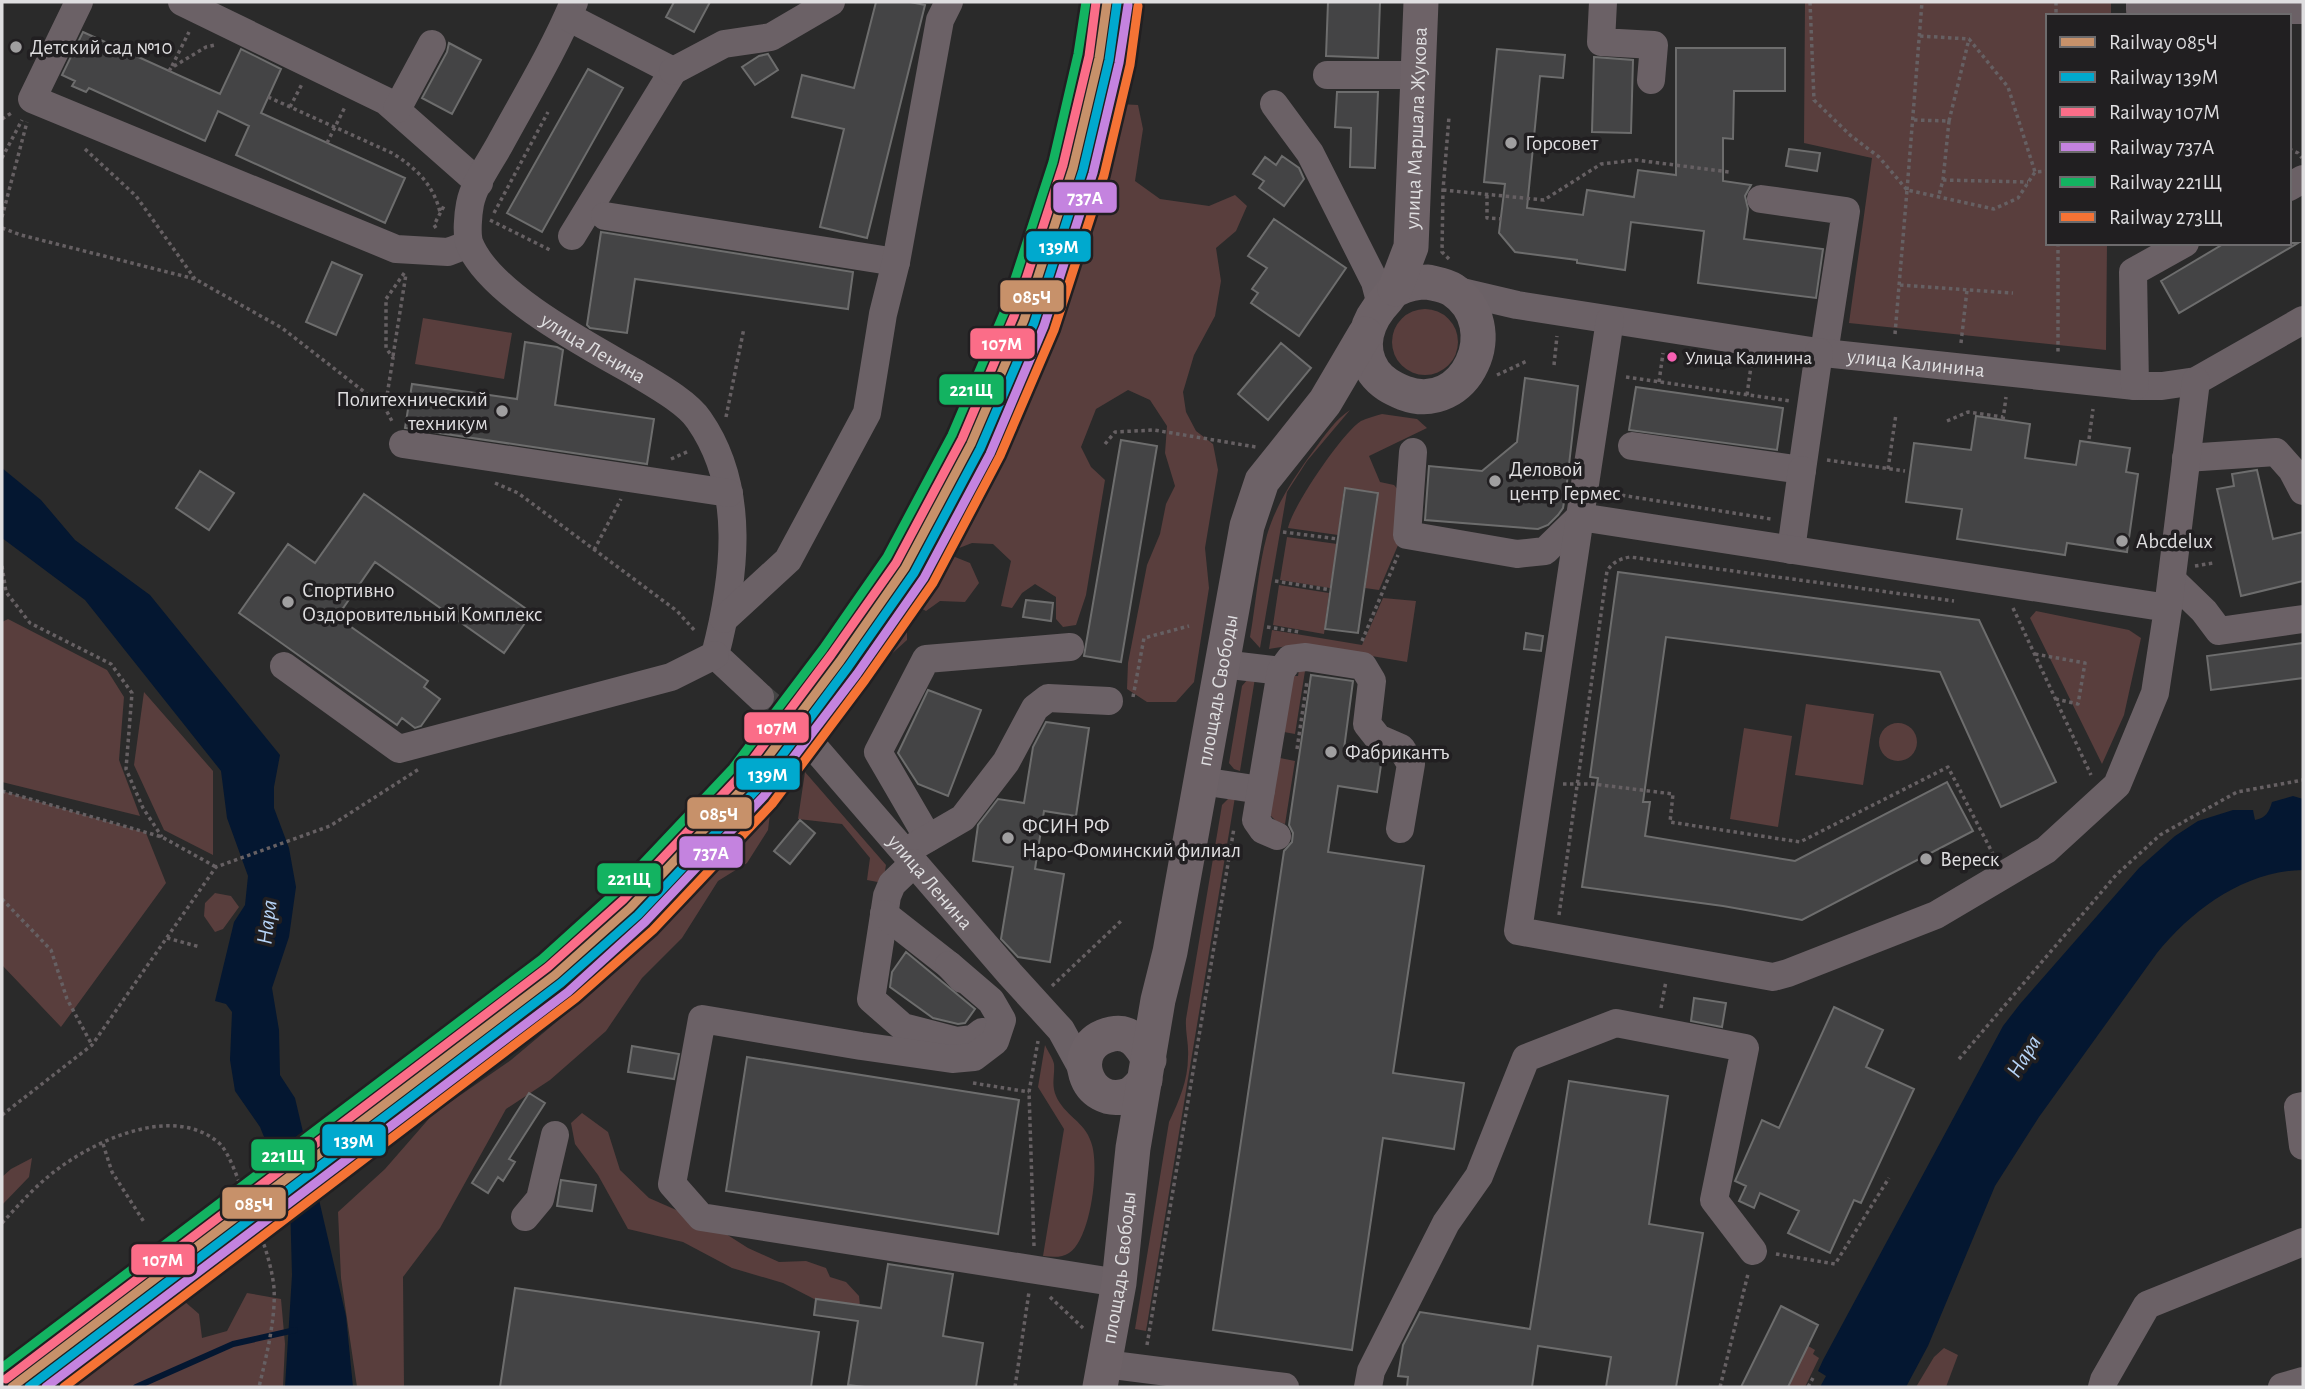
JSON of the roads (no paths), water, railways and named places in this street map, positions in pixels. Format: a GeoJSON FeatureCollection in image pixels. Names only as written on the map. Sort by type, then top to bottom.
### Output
{"type":"FeatureCollection","features":[{"type":"Feature","properties":{"kind":"main road","name":"улица Маршала Жукова"},"geometry":{"type":"LineString","coordinates":[[1380,309],[1410,255],[1421,2]]}},
{"type":"Feature","properties":{"kind":"main road","name":"улица Маршала Жукова"},"geometry":{"type":"LineString","coordinates":[[1410,255],[1451,281]]}},
{"type":"Feature","properties":{"kind":"main road"},"geometry":{"type":"LineString","coordinates":[[1451,281],[1472,312],[1478,337],[1478,349],[1469,372],[1460,382],[1438,395],[1426,398],[1413,397],[1390,388],[1373,370],[1366,352],[1380,309],[1420,282],[1451,281]]}},
{"type":"Feature","properties":{"kind":"main road","name":"площадь Свободы"},"geometry":{"type":"LineString","coordinates":[[1102,1376],[1119,1283],[1133,1148],[1158,1000],[1170,952],[1247,526],[1262,481],[1325,402],[1380,309]]}},
{"type":"Feature","properties":{"kind":"main road"},"geometry":{"type":"LineString","coordinates":[[1325,402],[1390,388]]}},
{"type":"Feature","properties":{"kind":"main road"},"geometry":{"type":"LineString","coordinates":[[1133,1148],[1089,1081],[1086,1052],[1158,1000]]}},
{"type":"Feature","properties":{"kind":"main road"},"geometry":{"type":"LineString","coordinates":[[1089,1081],[1111,1098],[1131,1094],[1147,1070],[1139,1041],[1110,1034]]}},
{"type":"Feature","properties":{"kind":"street"},"geometry":{"type":"LineString","coordinates":[[79,2],[32,99],[396,249],[418,252],[448,252],[469,244],[470,202],[571,10],[673,71]]}},
{"type":"Feature","properties":{"kind":"street"},"geometry":{"type":"LineString","coordinates":[[572,236],[673,71],[724,44],[771,37],[831,2]]}},
{"type":"Feature","properties":{"kind":"street"},"geometry":{"type":"LineString","coordinates":[[724,619],[788,560],[867,413],[883,314],[896,262],[940,20],[949,2]]}},
{"type":"Feature","properties":{"kind":"street"},"geometry":{"type":"LineString","coordinates":[[1603,2],[1601,42],[1654,46],[1651,80]]}},
{"type":"Feature","properties":{"kind":"street"},"geometry":{"type":"LineString","coordinates":[[2140,2],[2140,10],[2287,7]]}},
{"type":"Feature","properties":{"kind":"street"},"geometry":{"type":"LineString","coordinates":[[187,13],[386,101],[479,183]]}},
{"type":"Feature","properties":{"kind":"street"},"geometry":{"type":"LineString","coordinates":[[397,109],[432,44]]}},
{"type":"Feature","properties":{"kind":"street"},"geometry":{"type":"LineString","coordinates":[[1327,75],[1418,75]]}},
{"type":"Feature","properties":{"kind":"street"},"geometry":{"type":"LineString","coordinates":[[1273,104],[1310,153],[1375,282],[1380,309]]}},
{"type":"Feature","properties":{"kind":"street"},"geometry":{"type":"LineString","coordinates":[[1761,200],[1846,211],[1822,352],[1814,465],[1791,550]]}},
{"type":"Feature","properties":{"kind":"street"},"geometry":{"type":"LineString","coordinates":[[605,216],[896,262]]}},
{"type":"Feature","properties":{"kind":"street","name":"улица Ленина"},"geometry":{"type":"LineString","coordinates":[[469,244],[488,272],[517,298],[586,344],[658,386],[698,418],[720,457],[729,492],[733,554],[724,619],[707,646]]}},
{"type":"Feature","properties":{"kind":"street"},"geometry":{"type":"LineString","coordinates":[[2134,386],[2133,272],[2181,245]]}},
{"type":"Feature","properties":{"kind":"street","name":"улица Калинина"},"geometry":{"type":"LineString","coordinates":[[1451,281],[1517,305],[1610,320],[1822,352],[2134,386],[2162,386],[2196,381],[2303,320]]}},
{"type":"Feature","properties":{"kind":"street"},"geometry":{"type":"LineString","coordinates":[[1478,337],[1489,324],[1517,305]]}},
{"type":"Feature","properties":{"kind":"street"},"geometry":{"type":"LineString","coordinates":[[1610,320],[1518,930],[1773,977],[1936,915],[2046,850],[2117,785],[2155,692],[2168,608],[2182,573],[2186,458],[2196,381]]}},
{"type":"Feature","properties":{"kind":"street"},"geometry":{"type":"LineString","coordinates":[[403,444],[729,492]]}},
{"type":"Feature","properties":{"kind":"street"},"geometry":{"type":"LineString","coordinates":[[1632,446],[1814,465]]}},
{"type":"Feature","properties":{"kind":"street"},"geometry":{"type":"LineString","coordinates":[[1413,452],[1407,535],[1517,554],[1545,551],[1580,517]]}},
{"type":"Feature","properties":{"kind":"street"},"geometry":{"type":"LineString","coordinates":[[2186,458],[2276,452],[2292,470],[2303,491]]}},
{"type":"Feature","properties":{"kind":"street"},"geometry":{"type":"LineString","coordinates":[[1580,517],[2168,608]]}},
{"type":"Feature","properties":{"kind":"street"},"geometry":{"type":"LineString","coordinates":[[2182,573],[2219,631],[2303,619]]}},
{"type":"Feature","properties":{"kind":"street"},"geometry":{"type":"LineString","coordinates":[[284,666],[399,749],[671,677],[707,646],[760,696]]}},
{"type":"Feature","properties":{"kind":"street"},"geometry":{"type":"LineString","coordinates":[[916,851],[878,752],[926,659],[1070,647]]}},
{"type":"Feature","properties":{"kind":"street"},"geometry":{"type":"LineString","coordinates":[[1277,836],[1263,830],[1256,820],[1281,671],[1290,659],[1306,657],[1363,666],[1372,681],[1367,724],[1378,738],[1401,748],[1411,764],[1400,829]]}},
{"type":"Feature","properties":{"kind":"street"},"geometry":{"type":"LineString","coordinates":[[1222,663],[1281,671]]}},
{"type":"Feature","properties":{"kind":"street"},"geometry":{"type":"LineString","coordinates":[[863,1046],[887,896],[892,884],[916,851],[963,818],[1006,762],[1035,708],[1048,698],[1120,704]]}},
{"type":"Feature","properties":{"kind":"street","name":"улица Ленина"},"geometry":{"type":"LineString","coordinates":[[801,732],[916,851],[1089,1081]]}},
{"type":"Feature","properties":{"kind":"street"},"geometry":{"type":"LineString","coordinates":[[1201,781],[1261,790]]}},
{"type":"Feature","properties":{"kind":"street"},"geometry":{"type":"LineString","coordinates":[[884,914],[991,1001],[1002,1020],[995,1041],[974,1057],[952,1059],[702,1019],[671,1184],[702,1217],[1119,1283]]}},
{"type":"Feature","properties":{"kind":"street"},"geometry":{"type":"LineString","coordinates":[[870,999],[903,1027],[957,1041],[973,1039],[984,1031],[988,1013],[979,997],[949,965]]}},
{"type":"Feature","properties":{"kind":"street"},"geometry":{"type":"LineString","coordinates":[[1368,1387],[1371,1371],[1446,1223],[1479,1176],[1526,1058],[1616,1023],[1745,1048],[1714,1200],[1753,1251]]}},
{"type":"Feature","properties":{"kind":"street"},"geometry":{"type":"LineString","coordinates":[[1050,1032],[1110,1034]]}},
{"type":"Feature","properties":{"kind":"street"},"geometry":{"type":"LineString","coordinates":[[2303,1106],[2298,1107],[2303,1146]]}},
{"type":"Feature","properties":{"kind":"street"},"geometry":{"type":"LineString","coordinates":[[525,1217],[540,1199],[555,1135]]}},
{"type":"Feature","properties":{"kind":"street"},"geometry":{"type":"LineString","coordinates":[[2102,1387],[2147,1305],[2303,1242]]}},
{"type":"Feature","properties":{"kind":"street"},"geometry":{"type":"LineString","coordinates":[[1102,1376],[1285,1387]]}},
{"type":"Feature","properties":{"kind":"street"},"geometry":{"type":"LineString","coordinates":[[2282,1387],[2303,1381]]}},
{"type":"Feature","properties":{"kind":"water","name":"Нара"},"geometry":{"type":"Polygon","coordinates":[[[2,468],[41,500],[75,540],[150,595],[280,755],[274,787],[274,808],[289,848],[296,887],[289,937],[272,988],[279,1030],[280,1075],[295,1098],[320,1204],[346,1316],[353,1387],[285,1387],[292,1275],[290,1201],[260,1127],[235,1091],[230,1060],[232,1012],[226,1004],[215,1001],[234,922],[245,905],[248,876],[227,818],[221,771],[85,600],[2,538],[2,468]]]}},
{"type":"Feature","properties":{"kind":"water","name":"Нара"},"geometry":{"type":"Polygon","coordinates":[[[2293,796],[2303,799],[2303,870],[2261,877],[2222,895],[2187,922],[2157,953],[2039,1117],[1995,1186],[1928,1346],[1906,1387],[1820,1387],[1826,1376],[1818,1371],[1823,1360],[2003,1026],[2020,1004],[2139,868],[2175,836],[2198,821],[2233,810],[2253,810],[2255,820],[2262,818],[2272,802],[2293,796]]]}},
{"type":"Feature","properties":{"kind":"waterway"},"geometry":{"type":"LineString","coordinates":[[136,1387],[233,1344],[295,1330]]}},
{"type":"Feature","properties":{"kind":"tunnel"},"geometry":{"type":"LineString","coordinates":[[760,697],[801,732]]}},
{"type":"Feature","properties":{"kind":"rail line","name":"221Щ"},"geometry":{"type":"LineString","coordinates":[[2,1368],[542,959],[615,893],[733,768],[823,649],[887,557],[952,435],[1004,313],[1053,162],[1078,54],[1086,2]]}},
{"type":"Feature","properties":{"kind":"rail line","name":"107М"},"geometry":{"type":"LineString","coordinates":[[6,1379],[548,967],[623,900],[741,775],[896,563],[962,439],[1014,316],[1063,165],[1089,56],[1096,2]]}},
{"type":"Feature","properties":{"kind":"rail line","name":"085Ч"},"geometry":{"type":"LineString","coordinates":[[12,1387],[555,975],[630,908],[749,782],[840,661],[905,568],[971,444],[1024,320],[1073,168],[1099,58],[1107,2]]}},
{"type":"Feature","properties":{"kind":"rail line","name":"139М"},"geometry":{"type":"LineString","coordinates":[[29,1387],[561,983],[638,915],[757,789],[914,573],[980,449],[1034,323],[1083,170],[1109,60],[1117,3]]}},
{"type":"Feature","properties":{"kind":"rail line","name":"737А"},"geometry":{"type":"LineString","coordinates":[[46,1387],[568,992],[645,922],[764,796],[857,674],[924,578],[990,454],[1044,326],[1093,173],[1119,63],[1128,5]]}},
{"type":"Feature","properties":{"kind":"rail line","name":"273Щ"},"geometry":{"type":"LineString","coordinates":[[64,1387],[576,998],[653,930],[772,804],[865,680],[933,583],[1000,456],[1054,330],[1104,175],[1130,65],[1138,6]]}},
{"type":"Feature","properties":{"kind":"place","name":"Детский сад №10"},"geometry":{"type":"Point","coordinates":[16,47]}},
{"type":"Feature","properties":{"kind":"place","name":"Горсовет"},"geometry":{"type":"Point","coordinates":[1511,143]}},
{"type":"Feature","properties":{"kind":"place","name":"Улица Калинина"},"geometry":{"type":"Point","coordinates":[1672,357]}},
{"type":"Feature","properties":{"kind":"place","name":"Политехнический техникум"},"geometry":{"type":"Point","coordinates":[502,411]}},
{"type":"Feature","properties":{"kind":"place","name":"Деловой центр Гермес"},"geometry":{"type":"Point","coordinates":[1495,481]}},
{"type":"Feature","properties":{"kind":"place","name":"Abcdelux"},"geometry":{"type":"Point","coordinates":[2122,541]}},
{"type":"Feature","properties":{"kind":"place","name":"Спортивно Оздоровительный Комплекс"},"geometry":{"type":"Point","coordinates":[288,602]}},
{"type":"Feature","properties":{"kind":"place","name":"Фабрикантъ"},"geometry":{"type":"Point","coordinates":[1331,752]}},
{"type":"Feature","properties":{"kind":"place","name":"ФСИН РФ Наро-Фоминский филиал"},"geometry":{"type":"Point","coordinates":[1008,838]}},
{"type":"Feature","properties":{"kind":"place","name":"Вереcк"},"geometry":{"type":"Point","coordinates":[1926,859]}}]}
